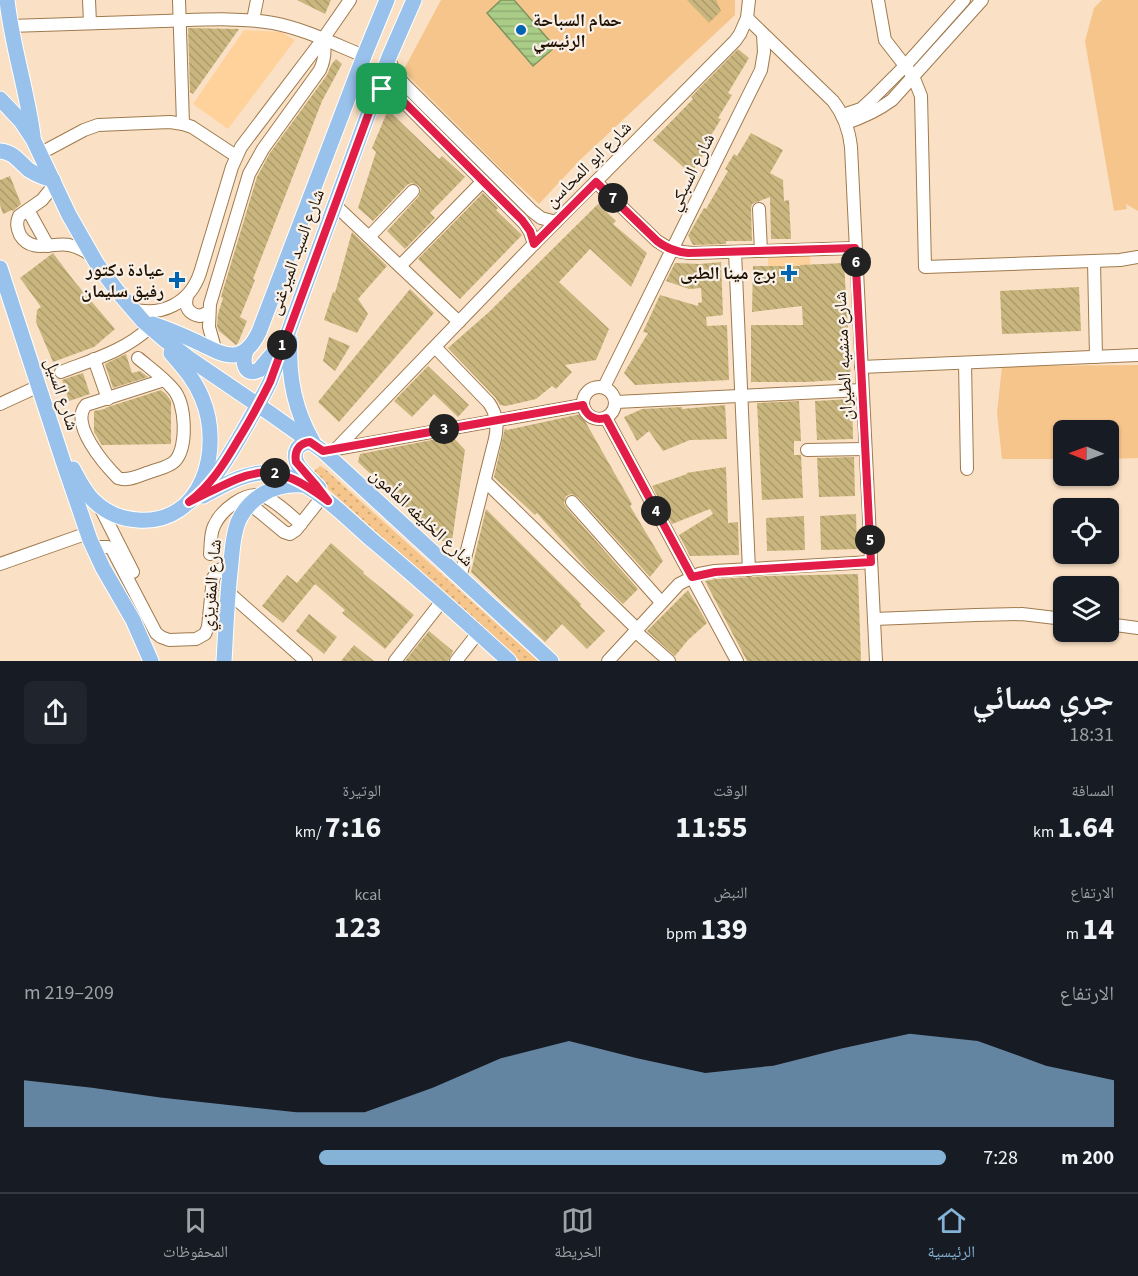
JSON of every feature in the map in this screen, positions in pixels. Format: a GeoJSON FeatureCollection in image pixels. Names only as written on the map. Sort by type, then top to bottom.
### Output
{"type":"FeatureCollection","features":[{"type":"Feature","properties":{"kind":"main road","name":"شارع الخليفه المأمون"},"geometry":{"type":"LineString","coordinates":[[7,0],[10,26],[37,146]]}},
{"type":"Feature","properties":{"kind":"main road","name":"شارع السيد الميرغنى"},"geometry":{"type":"LineString","coordinates":[[246,351],[259,332],[387,0]]}},
{"type":"Feature","properties":{"kind":"main road","name":"شارع السيد الميرغنى"},"geometry":{"type":"LineString","coordinates":[[189,502],[217,475],[259,405],[275,369],[283,342],[389,59],[414,0]]}},
{"type":"Feature","properties":{"kind":"main road","name":"شارع الخليفه المأمون"},"geometry":{"type":"LineString","coordinates":[[0,99],[21,121],[37,146],[74,225],[91,255],[132,309],[150,327],[190,359],[321,446],[551,661]]}},
{"type":"Feature","properties":{"kind":"main road"},"geometry":{"type":"LineString","coordinates":[[0,151],[12,154],[31,171],[54,182]]}},
{"type":"Feature","properties":{"kind":"main road","name":"شارع السيل"},"geometry":{"type":"LineString","coordinates":[[0,268],[4,296],[39,386],[91,540]]}},
{"type":"Feature","properties":{"kind":"main road"},"geometry":{"type":"LineString","coordinates":[[294,315],[289,362],[291,382],[302,421],[321,446]]}},
{"type":"Feature","properties":{"kind":"main road"},"geometry":{"type":"LineString","coordinates":[[150,327],[180,335],[216,352],[231,355],[246,351],[245,366],[249,371],[254,372],[259,370],[283,342]]}},
{"type":"Feature","properties":{"kind":"main road"},"geometry":{"type":"LineString","coordinates":[[150,327],[197,386],[209,421],[209,458],[201,481],[189,502]]}},
{"type":"Feature","properties":{"kind":"main road"},"geometry":{"type":"LineString","coordinates":[[321,446],[303,443],[298,448],[296,462],[325,499]]}},
{"type":"Feature","properties":{"kind":"main road"},"geometry":{"type":"LineString","coordinates":[[59,449],[87,493],[100,507],[126,519],[146,521],[164,517],[189,502],[250,474],[278,474],[296,480],[325,499],[509,661]]}},
{"type":"Feature","properties":{"kind":"main road"},"geometry":{"type":"LineString","coordinates":[[256,500],[279,487],[305,485]]}},
{"type":"Feature","properties":{"kind":"main road","name":"شارع المقريزي"},"geometry":{"type":"LineString","coordinates":[[224,661],[233,541],[237,525],[245,511],[256,500]]}},
{"type":"Feature","properties":{"kind":"main road"},"geometry":{"type":"LineString","coordinates":[[91,540],[103,568],[133,620],[151,661]]}},
{"type":"Feature","properties":{"kind":"street"},"geometry":{"type":"LineString","coordinates":[[89,0],[90,23]]}},
{"type":"Feature","properties":{"kind":"street"},"geometry":{"type":"LineString","coordinates":[[179,0],[183,124]]}},
{"type":"Feature","properties":{"kind":"street"},"geometry":{"type":"LineString","coordinates":[[253,20],[257,0]]}},
{"type":"Feature","properties":{"kind":"street"},"geometry":{"type":"LineString","coordinates":[[132,309],[161,310],[175,305],[195,286],[236,156],[350,0]]}},
{"type":"Feature","properties":{"kind":"street","name":"شارع ابو المحاسن"},"geometry":{"type":"LineString","coordinates":[[321,446],[435,347],[735,41],[747,18],[748,0]]}},
{"type":"Feature","properties":{"kind":"street"},"geometry":{"type":"LineString","coordinates":[[878,0],[885,40],[913,76],[921,96],[925,267],[1120,260],[1138,257]]}},
{"type":"Feature","properties":{"kind":"street"},"geometry":{"type":"LineString","coordinates":[[844,119],[861,109],[883,90],[964,0]]}},
{"type":"Feature","properties":{"kind":"street"},"geometry":{"type":"LineString","coordinates":[[844,119],[861,118],[878,111],[892,100],[982,0]]}},
{"type":"Feature","properties":{"kind":"street","name":"شارع منشيه الطيران"},"geometry":{"type":"LineString","coordinates":[[747,18],[833,101],[849,131],[876,661]]}},
{"type":"Feature","properties":{"kind":"street"},"geometry":{"type":"LineString","coordinates":[[10,26],[179,20],[253,20],[289,27],[364,56]]}},
{"type":"Feature","properties":{"kind":"street","name":"شارع السبكي"},"geometry":{"type":"LineString","coordinates":[[604,387],[761,70],[764,34]]}},
{"type":"Feature","properties":{"kind":"street"},"geometry":{"type":"LineString","coordinates":[[216,352],[210,332],[211,300],[251,169],[318,73],[324,59],[323,39]]}},
{"type":"Feature","properties":{"kind":"street"},"geometry":{"type":"LineString","coordinates":[[389,59],[401,81],[532,211],[545,220],[556,222]]}},
{"type":"Feature","properties":{"kind":"street"},"geometry":{"type":"LineString","coordinates":[[304,64],[318,73]]}},
{"type":"Feature","properties":{"kind":"street"},"geometry":{"type":"LineString","coordinates":[[378,88],[398,96],[525,224],[534,244]]}},
{"type":"Feature","properties":{"kind":"street"},"geometry":{"type":"LineString","coordinates":[[37,146],[98,125],[183,124],[196,129],[236,156]]}},
{"type":"Feature","properties":{"kind":"street"},"geometry":{"type":"LineString","coordinates":[[400,267],[483,181]]}},
{"type":"Feature","properties":{"kind":"street"},"geometry":{"type":"LineString","coordinates":[[54,182],[42,201],[21,214],[17,225],[19,233],[30,244],[37,246],[70,245],[91,255]]}},
{"type":"Feature","properties":{"kind":"street"},"geometry":{"type":"LineString","coordinates":[[596,182],[657,241],[672,250],[688,253],[855,248]]}},
{"type":"Feature","properties":{"kind":"street"},"geometry":{"type":"LineString","coordinates":[[369,237],[413,191]]}},
{"type":"Feature","properties":{"kind":"street"},"geometry":{"type":"LineString","coordinates":[[335,205],[459,322]]}},
{"type":"Feature","properties":{"kind":"street"},"geometry":{"type":"LineString","coordinates":[[759,209],[761,251]]}},
{"type":"Feature","properties":{"kind":"street"},"geometry":{"type":"LineString","coordinates":[[28,210],[48,246]]}},
{"type":"Feature","properties":{"kind":"street"},"geometry":{"type":"LineString","coordinates":[[735,252],[749,570]]}},
{"type":"Feature","properties":{"kind":"street"},"geometry":{"type":"LineString","coordinates":[[1094,261],[1096,357]]}},
{"type":"Feature","properties":{"kind":"street"},"geometry":{"type":"LineString","coordinates":[[186,297],[186,307],[190,313],[200,316],[209,312]]}},
{"type":"Feature","properties":{"kind":"street"},"geometry":{"type":"LineString","coordinates":[[61,372],[129,344],[150,327]]}},
{"type":"Feature","properties":{"kind":"street"},"geometry":{"type":"LineString","coordinates":[[435,347],[489,404],[497,420],[495,439],[460,578]]}},
{"type":"Feature","properties":{"kind":"street"},"geometry":{"type":"LineString","coordinates":[[861,367],[1138,355]]}},
{"type":"Feature","properties":{"kind":"street"},"geometry":{"type":"LineString","coordinates":[[138,358],[164,380],[174,390],[180,402],[183,411],[180,453],[169,465],[121,480],[90,444],[81,419],[82,412],[87,405],[164,380]]}},
{"type":"Feature","properties":{"kind":"street"},"geometry":{"type":"LineString","coordinates":[[94,359],[108,399]]}},
{"type":"Feature","properties":{"kind":"street"},"geometry":{"type":"LineString","coordinates":[[965,363],[967,469]]}},
{"type":"Feature","properties":{"kind":"street"},"geometry":{"type":"LineString","coordinates":[[0,404],[39,386]]}},
{"type":"Feature","properties":{"kind":"street"},"geometry":{"type":"LineString","coordinates":[[599,386],[611,391],[616,402],[612,413],[606,418],[597,419],[586,413],[583,405],[585,395],[591,389],[599,386]]}},
{"type":"Feature","properties":{"kind":"street"},"geometry":{"type":"LineString","coordinates":[[616,402],[862,390]]}},
{"type":"Feature","properties":{"kind":"street"},"geometry":{"type":"LineString","coordinates":[[321,446],[583,405]]}},
{"type":"Feature","properties":{"kind":"street"},"geometry":{"type":"LineString","coordinates":[[606,418],[736,661]]}},
{"type":"Feature","properties":{"kind":"street"},"geometry":{"type":"LineString","coordinates":[[807,450],[865,449]]}},
{"type":"Feature","properties":{"kind":"street"},"geometry":{"type":"LineString","coordinates":[[485,481],[669,661]]}},
{"type":"Feature","properties":{"kind":"street"},"geometry":{"type":"LineString","coordinates":[[210,554],[212,531],[222,514],[241,500],[255,495],[256,500],[287,533],[293,532],[325,499]]}},
{"type":"Feature","properties":{"kind":"street"},"geometry":{"type":"LineString","coordinates":[[572,502],[661,602]]}},
{"type":"Feature","properties":{"kind":"street"},"geometry":{"type":"LineString","coordinates":[[100,507],[134,572]]}},
{"type":"Feature","properties":{"kind":"street"},"geometry":{"type":"LineString","coordinates":[[0,564],[91,540],[106,546],[112,549],[156,633],[161,638],[169,640],[196,639],[205,634],[208,627],[213,578],[219,570],[231,564]]}},
{"type":"Feature","properties":{"kind":"street"},"geometry":{"type":"LineString","coordinates":[[608,661],[679,584],[692,577],[707,572],[871,562]]}},
{"type":"Feature","properties":{"kind":"street"},"geometry":{"type":"LineString","coordinates":[[228,592],[306,661]]}},
{"type":"Feature","properties":{"kind":"street"},"geometry":{"type":"LineString","coordinates":[[395,661],[442,601]]}},
{"type":"Feature","properties":{"kind":"street"},"geometry":{"type":"LineString","coordinates":[[874,619],[999,614],[1053,618]]}},
{"type":"Feature","properties":{"kind":"street"},"geometry":{"type":"LineString","coordinates":[[1119,625],[1138,628]]}},
{"type":"Feature","properties":{"kind":"street"},"geometry":{"type":"LineString","coordinates":[[456,661],[478,633]]}},
{"type":"Feature","properties":{"kind":"shaded area"},"geometry":{"type":"Polygon","coordinates":[[[441,0],[735,0],[735,15],[580,160],[539,204],[403,71],[441,0]]]}},
{"type":"Feature","properties":{"kind":"shaded area","name":"حمام السباحة الرئيسي"},"geometry":{"type":"Polygon","coordinates":[[[501,0],[514,0],[555,47],[533,66],[487,13],[501,0]]]}},
{"type":"Feature","properties":{"kind":"shaded area"},"geometry":{"type":"Polygon","coordinates":[[[1102,0],[1138,0],[1138,211],[1126,204],[1127,209],[1114,211],[1085,41],[1094,8],[1102,0]]]}},
{"type":"Feature","properties":{"kind":"shaded area"},"geometry":{"type":"Polygon","coordinates":[[[244,30],[281,32],[295,40],[228,129],[193,104],[244,30]]]}},
{"type":"Feature","properties":{"kind":"shaded area","name":"برج مينا الطبى"},"geometry":{"type":"Polygon","coordinates":[[[810,252],[812,293],[768,296],[768,253],[810,252]]]}},
{"type":"Feature","properties":{"kind":"shaded area"},"geometry":{"type":"Polygon","coordinates":[[[1138,365],[1138,458],[1119,459],[1119,420],[1053,420],[1053,459],[1002,459],[997,413],[1002,366],[1138,365]]]}},
{"type":"Feature","properties":{"kind":"shaded area"},"geometry":{"type":"Polygon","coordinates":[[[320,466],[538,661],[520,661],[315,477],[314,471],[320,466]]]}},
{"type":"Feature","properties":{"kind":"building"},"geometry":{"type":"Polygon","coordinates":[[[297,0],[331,0],[325,14],[297,0]]]}},
{"type":"Feature","properties":{"kind":"building"},"geometry":{"type":"Polygon","coordinates":[[[687,0],[716,0],[721,11],[709,23],[687,0]]]}},
{"type":"Feature","properties":{"kind":"building"},"geometry":{"type":"Polygon","coordinates":[[[188,28],[239,29],[193,94],[190,92],[188,28]]]}},
{"type":"Feature","properties":{"kind":"building"},"geometry":{"type":"Polygon","coordinates":[[[738,49],[749,58],[728,93],[732,95],[718,118],[721,119],[702,150],[705,152],[691,174],[653,140],[738,49]]]}},
{"type":"Feature","properties":{"kind":"building"},"geometry":{"type":"Polygon","coordinates":[[[336,59],[342,64],[322,101],[253,279],[255,280],[240,317],[247,321],[236,345],[219,331],[218,314],[257,177],[270,153],[327,75],[336,59]]]}},
{"type":"Feature","properties":{"kind":"building"},"geometry":{"type":"Polygon","coordinates":[[[388,110],[439,159],[442,156],[465,177],[430,213],[435,218],[405,249],[387,231],[419,196],[421,189],[418,185],[411,183],[407,185],[373,221],[358,208],[376,152],[372,148],[388,110]]]}},
{"type":"Feature","properties":{"kind":"building"},"geometry":{"type":"Polygon","coordinates":[[[751,133],[783,150],[770,173],[783,180],[784,201],[789,200],[791,239],[771,239],[770,197],[752,204],[752,241],[693,245],[688,235],[728,171],[725,169],[734,154],[737,156],[751,133]]]}},
{"type":"Feature","properties":{"kind":"building"},"geometry":{"type":"Polygon","coordinates":[[[10,176],[21,204],[13,211],[3,214],[0,205],[0,180],[10,176]]]}},
{"type":"Feature","properties":{"kind":"building"},"geometry":{"type":"Polygon","coordinates":[[[483,193],[498,208],[496,210],[522,235],[460,299],[418,259],[483,193]]]}},
{"type":"Feature","properties":{"kind":"building"},"geometry":{"type":"Polygon","coordinates":[[[598,204],[616,221],[613,224],[647,253],[631,287],[590,249],[559,282],[609,329],[596,360],[565,365],[572,372],[556,389],[552,386],[536,399],[506,406],[500,405],[448,348],[489,312],[598,204]]]}},
{"type":"Feature","properties":{"kind":"building"},"geometry":{"type":"Polygon","coordinates":[[[352,232],[387,266],[358,299],[368,314],[357,333],[324,320],[333,292],[335,293],[352,232]]]}},
{"type":"Feature","properties":{"kind":"building"},"geometry":{"type":"Polygon","coordinates":[[[53,253],[115,329],[94,347],[53,362],[36,322],[37,310],[41,307],[20,278],[53,253]]]}},
{"type":"Feature","properties":{"kind":"building"},"geometry":{"type":"Polygon","coordinates":[[[721,262],[723,315],[706,317],[707,326],[727,325],[729,380],[635,385],[624,373],[648,333],[643,332],[660,295],[698,306],[698,303],[702,302],[701,288],[689,289],[666,281],[675,263],[721,262]]]}},
{"type":"Feature","properties":{"kind":"building"},"geometry":{"type":"Polygon","coordinates":[[[844,263],[851,379],[751,382],[751,325],[803,325],[802,306],[752,312],[753,266],[844,263]]]}},
{"type":"Feature","properties":{"kind":"building"},"geometry":{"type":"Polygon","coordinates":[[[1079,287],[1081,331],[1002,334],[1000,291],[1079,287]]]}},
{"type":"Feature","properties":{"kind":"building"},"geometry":{"type":"Polygon","coordinates":[[[410,289],[434,313],[339,422],[318,402],[410,289]]]}},
{"type":"Feature","properties":{"kind":"building"},"geometry":{"type":"Polygon","coordinates":[[[329,337],[350,346],[335,371],[323,361],[329,337]]]}},
{"type":"Feature","properties":{"kind":"building"},"geometry":{"type":"Polygon","coordinates":[[[126,354],[132,373],[140,371],[148,377],[113,388],[105,364],[126,354]]]}},
{"type":"Feature","properties":{"kind":"building"},"geometry":{"type":"Polygon","coordinates":[[[428,366],[469,405],[458,417],[434,394],[412,417],[394,401],[428,366]]]}},
{"type":"Feature","properties":{"kind":"building"},"geometry":{"type":"Polygon","coordinates":[[[83,373],[90,394],[69,401],[62,380],[83,373]]]}},
{"type":"Feature","properties":{"kind":"building"},"geometry":{"type":"Polygon","coordinates":[[[161,390],[171,401],[171,444],[102,445],[94,432],[94,411],[161,390]]]}},
{"type":"Feature","properties":{"kind":"building"},"geometry":{"type":"Polygon","coordinates":[[[852,399],[853,439],[817,440],[815,401],[852,399]]]}},
{"type":"Feature","properties":{"kind":"building"},"geometry":{"type":"Polygon","coordinates":[[[799,401],[801,441],[794,441],[794,455],[801,455],[803,498],[762,500],[757,403],[799,401]]]}},
{"type":"Feature","properties":{"kind":"building"},"geometry":{"type":"Polygon","coordinates":[[[725,405],[727,439],[690,440],[663,451],[649,431],[637,441],[624,417],[642,409],[682,407],[682,409],[725,405]]]}},
{"type":"Feature","properties":{"kind":"building"},"geometry":{"type":"Polygon","coordinates":[[[581,414],[632,504],[630,506],[663,561],[650,577],[578,497],[571,494],[566,496],[564,503],[566,507],[638,589],[623,604],[590,572],[537,513],[535,515],[494,477],[505,428],[507,430],[581,414]]]}},
{"type":"Feature","properties":{"kind":"building"},"geometry":{"type":"Polygon","coordinates":[[[454,438],[465,450],[452,541],[441,541],[358,462],[360,454],[437,439],[437,443],[454,438]]]}},
{"type":"Feature","properties":{"kind":"building"},"geometry":{"type":"Polygon","coordinates":[[[854,457],[855,496],[819,497],[817,458],[854,457]]]}},
{"type":"Feature","properties":{"kind":"building"},"geometry":{"type":"Polygon","coordinates":[[[726,467],[728,523],[738,522],[739,555],[690,556],[679,535],[713,514],[710,509],[672,524],[652,486],[686,473],[726,467]]]}},
{"type":"Feature","properties":{"kind":"building"},"geometry":{"type":"Polygon","coordinates":[[[486,509],[605,631],[587,649],[562,624],[545,642],[471,572],[486,509]]]}},
{"type":"Feature","properties":{"kind":"building"},"geometry":{"type":"Polygon","coordinates":[[[856,514],[857,549],[821,550],[820,516],[856,514]]]}},
{"type":"Feature","properties":{"kind":"building"},"geometry":{"type":"Polygon","coordinates":[[[804,516],[805,550],[767,551],[766,518],[804,516]]]}},
{"type":"Feature","properties":{"kind":"building"},"geometry":{"type":"Polygon","coordinates":[[[331,543],[414,615],[385,649],[342,613],[345,610],[315,584],[283,623],[262,606],[287,575],[297,583],[331,543]]]}},
{"type":"Feature","properties":{"kind":"building"},"geometry":{"type":"Polygon","coordinates":[[[858,574],[861,661],[747,661],[705,581],[767,576],[858,574]]]}},
{"type":"Feature","properties":{"kind":"building"},"geometry":{"type":"Polygon","coordinates":[[[688,590],[707,623],[688,640],[675,656],[647,631],[688,590]]]}},
{"type":"Feature","properties":{"kind":"building"},"geometry":{"type":"Polygon","coordinates":[[[309,614],[337,637],[324,654],[296,631],[309,614]]]}},
{"type":"Feature","properties":{"kind":"building"},"geometry":{"type":"Polygon","coordinates":[[[429,631],[453,651],[448,661],[405,661],[429,631]]]}},
{"type":"Feature","properties":{"kind":"building"},"geometry":{"type":"Polygon","coordinates":[[[354,645],[374,661],[341,661],[354,645]]]}},
{"type":"Feature","properties":{"kind":"place","name":"حمام السباحة الرئيسي"},"geometry":{"type":"Point","coordinates":[521,30]}},
{"type":"Feature","properties":{"kind":"place","name":"برج مينا الطبى"},"geometry":{"type":"Point","coordinates":[789,273]}},
{"type":"Feature","properties":{"kind":"place","name":"عيادة دكتور رفيق سليمان"},"geometry":{"type":"Point","coordinates":[177,280]}},
{"type":"Feature","properties":{"kind":"route"},"geometry":{"type":"LineString","coordinates":[[378,88],[382,89],[398,96],[522,220],[530,231],[534,244],[596,182],[657,241],[678,252],[855,248],[871,562],[707,572],[692,577],[606,418],[597,419],[589,416],[583,405],[323,451],[307,442],[296,451],[296,462],[328,501],[288,476],[259,473],[241,477],[189,502],[217,475],[259,405],[275,369],[378,88]]}}]}
